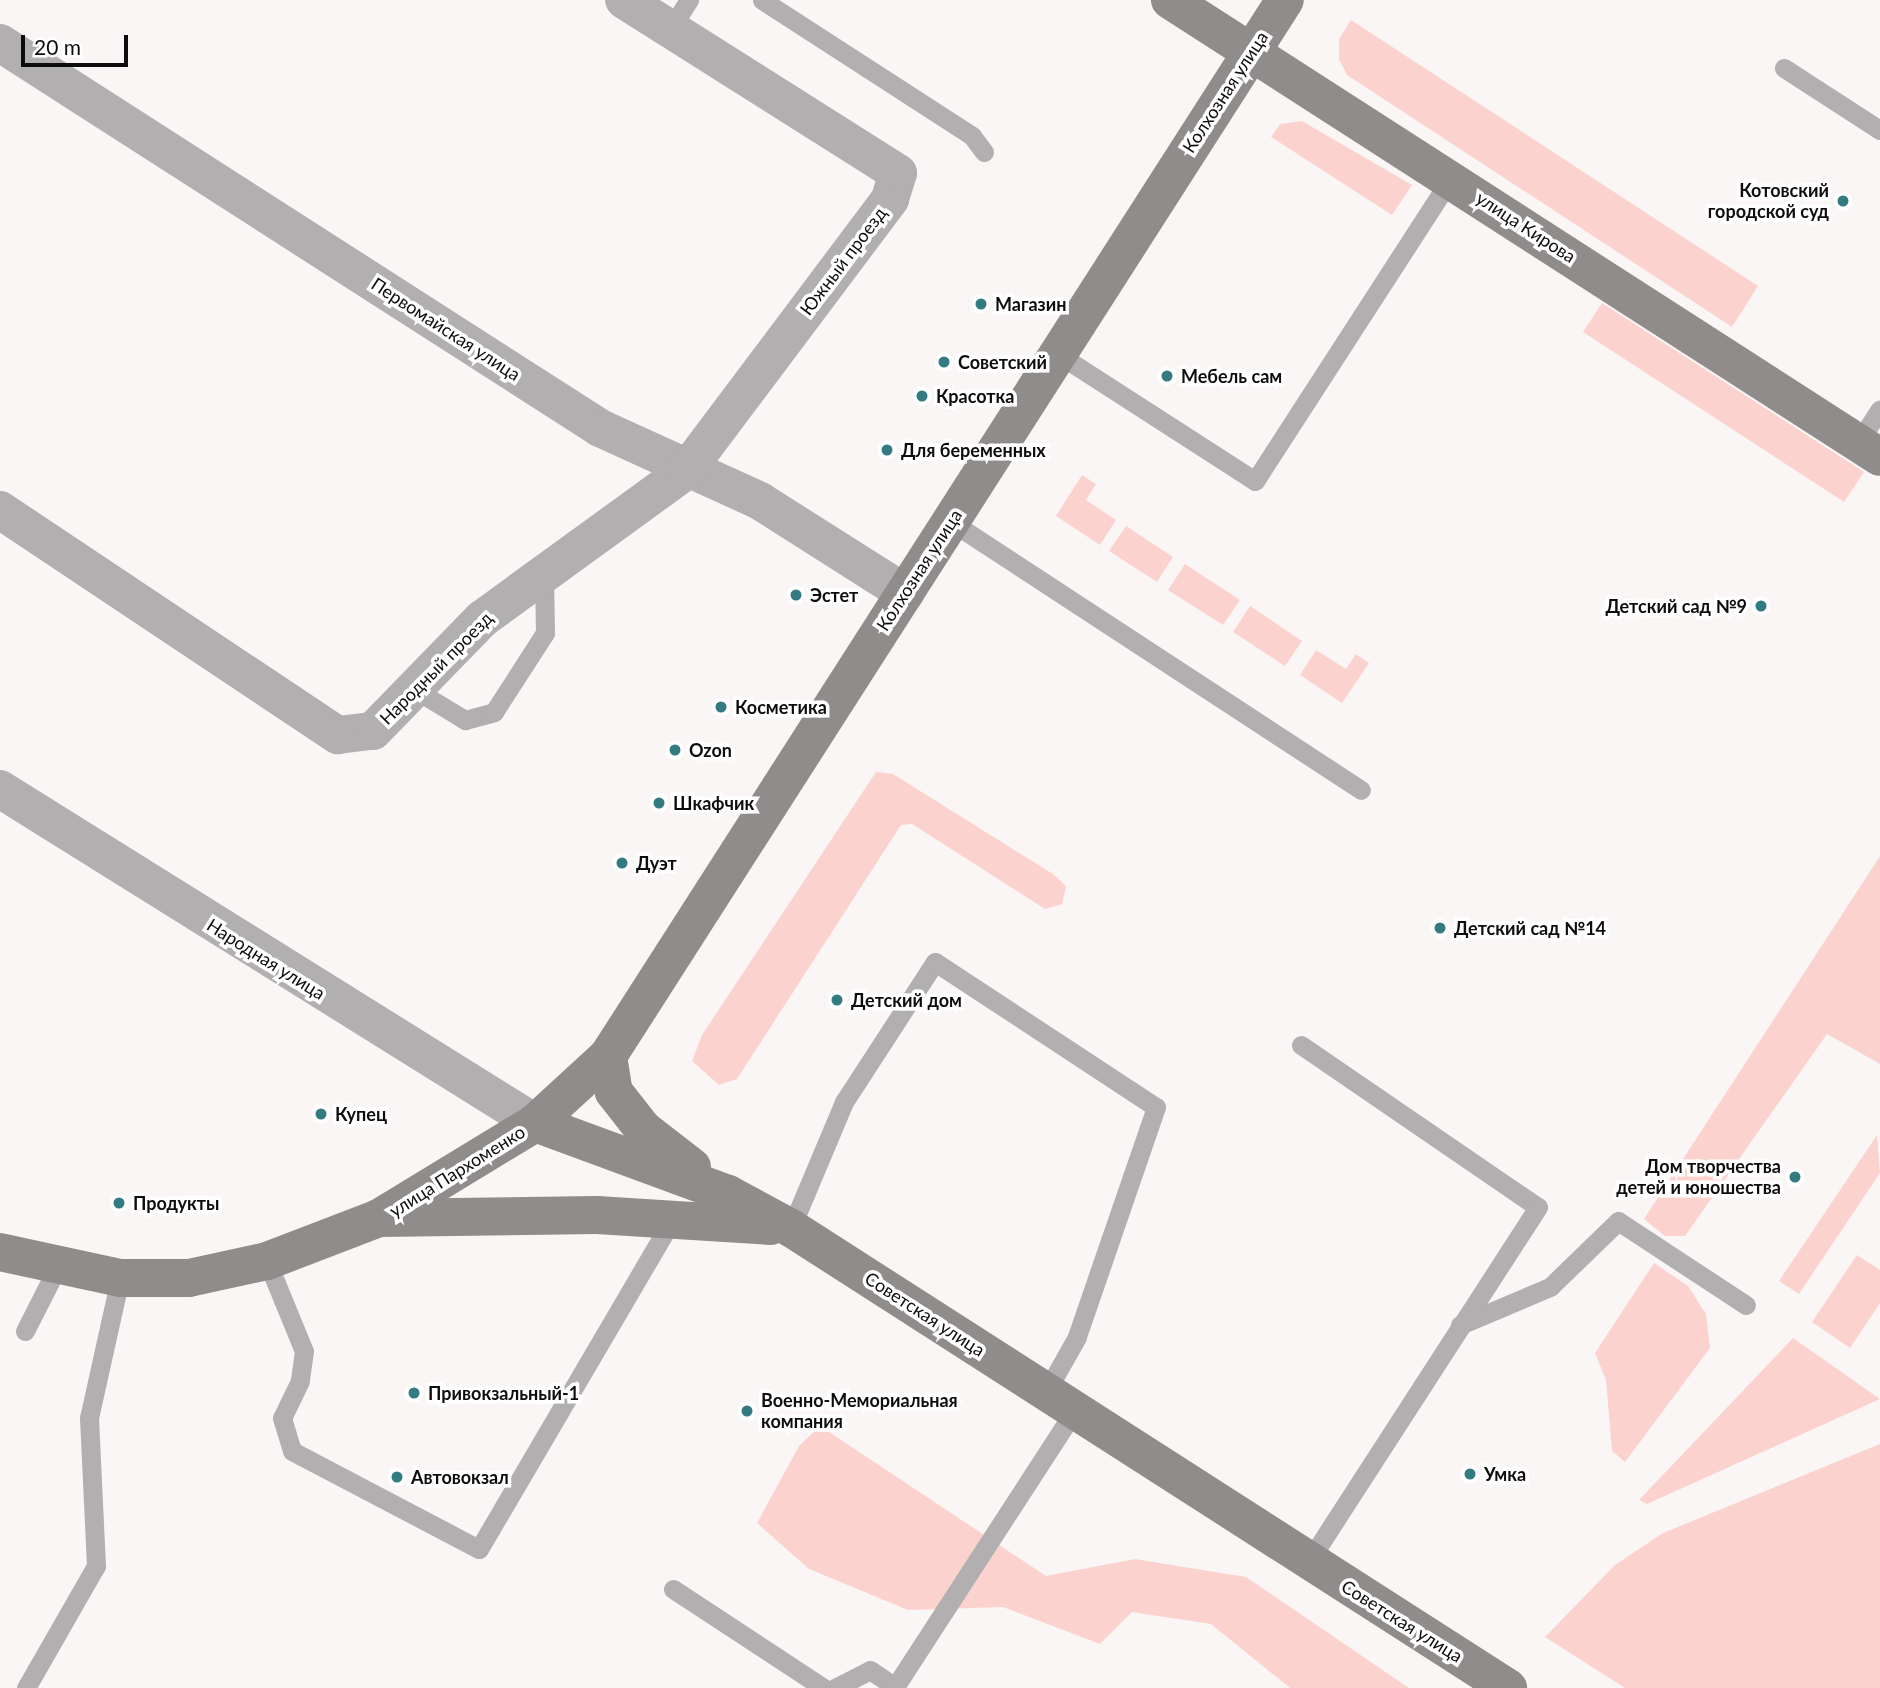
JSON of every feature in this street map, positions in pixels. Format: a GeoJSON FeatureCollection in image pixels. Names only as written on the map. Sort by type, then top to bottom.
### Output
{"type":"FeatureCollection","features":[{"type":"Feature","properties":{"kind":"street","name":"Южный проезд"},"geometry":{"type":"LineString","coordinates":[[624,0],[680,15],[898,173],[890,199],[686,471]]}},
{"type":"Feature","properties":{"kind":"street","name":"улица Кирова"},"geometry":{"type":"LineString","coordinates":[[1170,0],[1252,50],[1869,450]]}},
{"type":"Feature","properties":{"kind":"street","name":"Колхозная улица"},"geometry":{"type":"LineString","coordinates":[[535,1123],[608,1056],[1285,0]]}},
{"type":"Feature","properties":{"kind":"street","name":"Первомайская улица"},"geometry":{"type":"LineString","coordinates":[[0,43],[600,428],[686,471],[760,501],[905,593]]}},
{"type":"Feature","properties":{"kind":"street","name":"Народный проезд"},"geometry":{"type":"LineString","coordinates":[[0,510],[338,735],[373,731],[482,619],[686,471]]}},
{"type":"Feature","properties":{"kind":"street","name":"Народная улица"},"geometry":{"type":"LineString","coordinates":[[0,789],[217,928],[535,1123]]}},
{"type":"Feature","properties":{"kind":"street"},"geometry":{"type":"LineString","coordinates":[[608,1056],[614,1092],[643,1129],[728,1194]]}},
{"type":"Feature","properties":{"kind":"street"},"geometry":{"type":"LineString","coordinates":[[535,1123],[728,1194],[791,1228]]}},
{"type":"Feature","properties":{"kind":"street","name":"улица Пархоменко"},"geometry":{"type":"LineString","coordinates":[[379,1219],[535,1123]]}},
{"type":"Feature","properties":{"kind":"street","name":"Советская улица"},"geometry":{"type":"LineString","coordinates":[[267,1261],[379,1219],[674,1217],[791,1228],[1508,1688]]}},
{"type":"Feature","properties":{"kind":"street"},"geometry":{"type":"LineString","coordinates":[[0,1252],[120,1278],[189,1278],[267,1261]]}},
{"type":"Feature","properties":{"kind":"lane"},"geometry":{"type":"LineString","coordinates":[[761,0],[972,136],[984,152]]}},
{"type":"Feature","properties":{"kind":"lane"},"geometry":{"type":"LineString","coordinates":[[1784,68],[1880,130]]}},
{"type":"Feature","properties":{"kind":"lane"},"geometry":{"type":"LineString","coordinates":[[1058,354],[1255,481],[1450,178]]}},
{"type":"Feature","properties":{"kind":"lane"},"geometry":{"type":"LineString","coordinates":[[1869,450],[1880,408]]}},
{"type":"Feature","properties":{"kind":"lane"},"geometry":{"type":"LineString","coordinates":[[950,521],[1361,790]]}},
{"type":"Feature","properties":{"kind":"lane"},"geometry":{"type":"LineString","coordinates":[[414,689],[465,720],[494,712],[545,633],[544,574]]}},
{"type":"Feature","properties":{"kind":"lane"},"geometry":{"type":"LineString","coordinates":[[791,1228],[844,1102],[935,962],[1156,1107],[1077,1336],[1061,1401],[895,1687],[870,1670],[835,1688]]}},
{"type":"Feature","properties":{"kind":"lane"},"geometry":{"type":"LineString","coordinates":[[1301,1045],[1538,1208],[1309,1561]]}},
{"type":"Feature","properties":{"kind":"lane"},"geometry":{"type":"LineString","coordinates":[[267,1261],[304,1351],[300,1381],[282,1418],[292,1451],[479,1549],[674,1217]]}},
{"type":"Feature","properties":{"kind":"lane"},"geometry":{"type":"LineString","coordinates":[[1460,1325],[1550,1287],[1618,1221],[1746,1305]]}},
{"type":"Feature","properties":{"kind":"lane"},"geometry":{"type":"LineString","coordinates":[[25,1331],[58,1266]]}},
{"type":"Feature","properties":{"kind":"lane"},"geometry":{"type":"LineString","coordinates":[[26,1688],[96,1566],[89,1418],[120,1278]]}},
{"type":"Feature","properties":{"kind":"lane"},"geometry":{"type":"LineString","coordinates":[[673,1588],[824,1688]]}},
{"type":"Feature","properties":{"kind":"shaded area"},"geometry":{"type":"Polygon","coordinates":[[[1351,20],[1758,286],[1732,327],[1347,75],[1339,59],[1339,39],[1351,20]]]}},
{"type":"Feature","properties":{"kind":"shaded area"},"geometry":{"type":"Polygon","coordinates":[[[1302,121],[1412,185],[1392,215],[1271,137],[1280,124],[1302,121]]]}},
{"type":"Feature","properties":{"kind":"shaded area"},"geometry":{"type":"Polygon","coordinates":[[[1602,303],[1864,472],[1844,502],[1583,332],[1602,303]]]}},
{"type":"Feature","properties":{"kind":"shaded area"},"geometry":{"type":"Polygon","coordinates":[[[1082,475],[1096,484],[1086,500],[1116,520],[1100,545],[1056,516],[1082,475]]]}},
{"type":"Feature","properties":{"kind":"shaded area"},"geometry":{"type":"Polygon","coordinates":[[[1126,526],[1173,557],[1157,582],[1109,551],[1126,526]]]}},
{"type":"Feature","properties":{"kind":"shaded area"},"geometry":{"type":"Polygon","coordinates":[[[1185,564],[1240,600],[1223,625],[1168,590],[1185,564]]]}},
{"type":"Feature","properties":{"kind":"shaded area"},"geometry":{"type":"Polygon","coordinates":[[[1250,606],[1302,641],[1285,666],[1233,632],[1250,606]]]}},
{"type":"Feature","properties":{"kind":"shaded area"},"geometry":{"type":"Polygon","coordinates":[[[1316,650],[1346,669],[1356,654],[1369,663],[1342,703],[1300,675],[1316,650]]]}},
{"type":"Feature","properties":{"kind":"shaded area"},"geometry":{"type":"Polygon","coordinates":[[[876,772],[893,774],[1053,874],[1066,886],[1062,904],[1045,909],[912,824],[901,825],[737,1079],[719,1085],[692,1061],[702,1035],[876,772]]]}},
{"type":"Feature","properties":{"kind":"shaded area"},"geometry":{"type":"Polygon","coordinates":[[[1880,856],[1880,1064],[1827,1034],[1685,1236],[1665,1236],[1644,1219],[1880,856]]]}},
{"type":"Feature","properties":{"kind":"shaded area"},"geometry":{"type":"Polygon","coordinates":[[[1877,1135],[1880,1173],[1799,1294],[1779,1281],[1877,1135]]]}},
{"type":"Feature","properties":{"kind":"shaded area"},"geometry":{"type":"Polygon","coordinates":[[[1857,1255],[1880,1270],[1880,1303],[1850,1348],[1812,1322],[1857,1255]]]}},
{"type":"Feature","properties":{"kind":"shaded area"},"geometry":{"type":"Polygon","coordinates":[[[1654,1263],[1688,1286],[1706,1314],[1710,1348],[1625,1462],[1612,1451],[1606,1380],[1595,1353],[1654,1263]]]}},
{"type":"Feature","properties":{"kind":"shaded area"},"geometry":{"type":"Polygon","coordinates":[[[1793,1338],[1880,1399],[1647,1504],[1639,1500],[1793,1338]]]}},
{"type":"Feature","properties":{"kind":"shaded area"},"geometry":{"type":"Polygon","coordinates":[[[820,1426],[1046,1576],[1135,1559],[1246,1577],[1409,1688],[1290,1688],[1211,1624],[1132,1612],[1100,1644],[1003,1607],[908,1610],[809,1569],[757,1523],[799,1446],[820,1426]]]}},
{"type":"Feature","properties":{"kind":"shaded area"},"geometry":{"type":"Polygon","coordinates":[[[1880,1444],[1880,1688],[1625,1688],[1545,1637],[1615,1565],[1663,1533],[1880,1444]]]}},
{"type":"Feature","properties":{"kind":"place","name":"Котовский городской суд"},"geometry":{"type":"Point","coordinates":[1843,201]}},
{"type":"Feature","properties":{"kind":"place","name":"Магазин"},"geometry":{"type":"Point","coordinates":[981,304]}},
{"type":"Feature","properties":{"kind":"place","name":"Советский"},"geometry":{"type":"Point","coordinates":[944,362]}},
{"type":"Feature","properties":{"kind":"place","name":"Мебель сам"},"geometry":{"type":"Point","coordinates":[1167,376]}},
{"type":"Feature","properties":{"kind":"place","name":"Красотка"},"geometry":{"type":"Point","coordinates":[922,396]}},
{"type":"Feature","properties":{"kind":"place","name":"Для беременных"},"geometry":{"type":"Point","coordinates":[887,450]}},
{"type":"Feature","properties":{"kind":"place","name":"Эстет"},"geometry":{"type":"Point","coordinates":[796,595]}},
{"type":"Feature","properties":{"kind":"place","name":"Детский сад №9"},"geometry":{"type":"Point","coordinates":[1761,606]}},
{"type":"Feature","properties":{"kind":"place","name":"Косметика"},"geometry":{"type":"Point","coordinates":[721,707]}},
{"type":"Feature","properties":{"kind":"place","name":"Ozon"},"geometry":{"type":"Point","coordinates":[675,750]}},
{"type":"Feature","properties":{"kind":"place","name":"Шкафчик"},"geometry":{"type":"Point","coordinates":[659,803]}},
{"type":"Feature","properties":{"kind":"place","name":"Дуэт"},"geometry":{"type":"Point","coordinates":[622,863]}},
{"type":"Feature","properties":{"kind":"place","name":"Детский сад №14"},"geometry":{"type":"Point","coordinates":[1440,928]}},
{"type":"Feature","properties":{"kind":"place","name":"Детский дом"},"geometry":{"type":"Point","coordinates":[837,1000]}},
{"type":"Feature","properties":{"kind":"place","name":"Купец"},"geometry":{"type":"Point","coordinates":[321,1114]}},
{"type":"Feature","properties":{"kind":"place","name":"Дом творчества детей и юношества"},"geometry":{"type":"Point","coordinates":[1795,1177]}},
{"type":"Feature","properties":{"kind":"place","name":"Продукты"},"geometry":{"type":"Point","coordinates":[119,1203]}},
{"type":"Feature","properties":{"kind":"place","name":"Привокзальный-1"},"geometry":{"type":"Point","coordinates":[414,1393]}},
{"type":"Feature","properties":{"kind":"place","name":"Военно-Мемориальная компания"},"geometry":{"type":"Point","coordinates":[747,1411]}},
{"type":"Feature","properties":{"kind":"place","name":"Умка"},"geometry":{"type":"Point","coordinates":[1470,1474]}},
{"type":"Feature","properties":{"kind":"place","name":"Автовокзал"},"geometry":{"type":"Point","coordinates":[397,1477]}}]}
